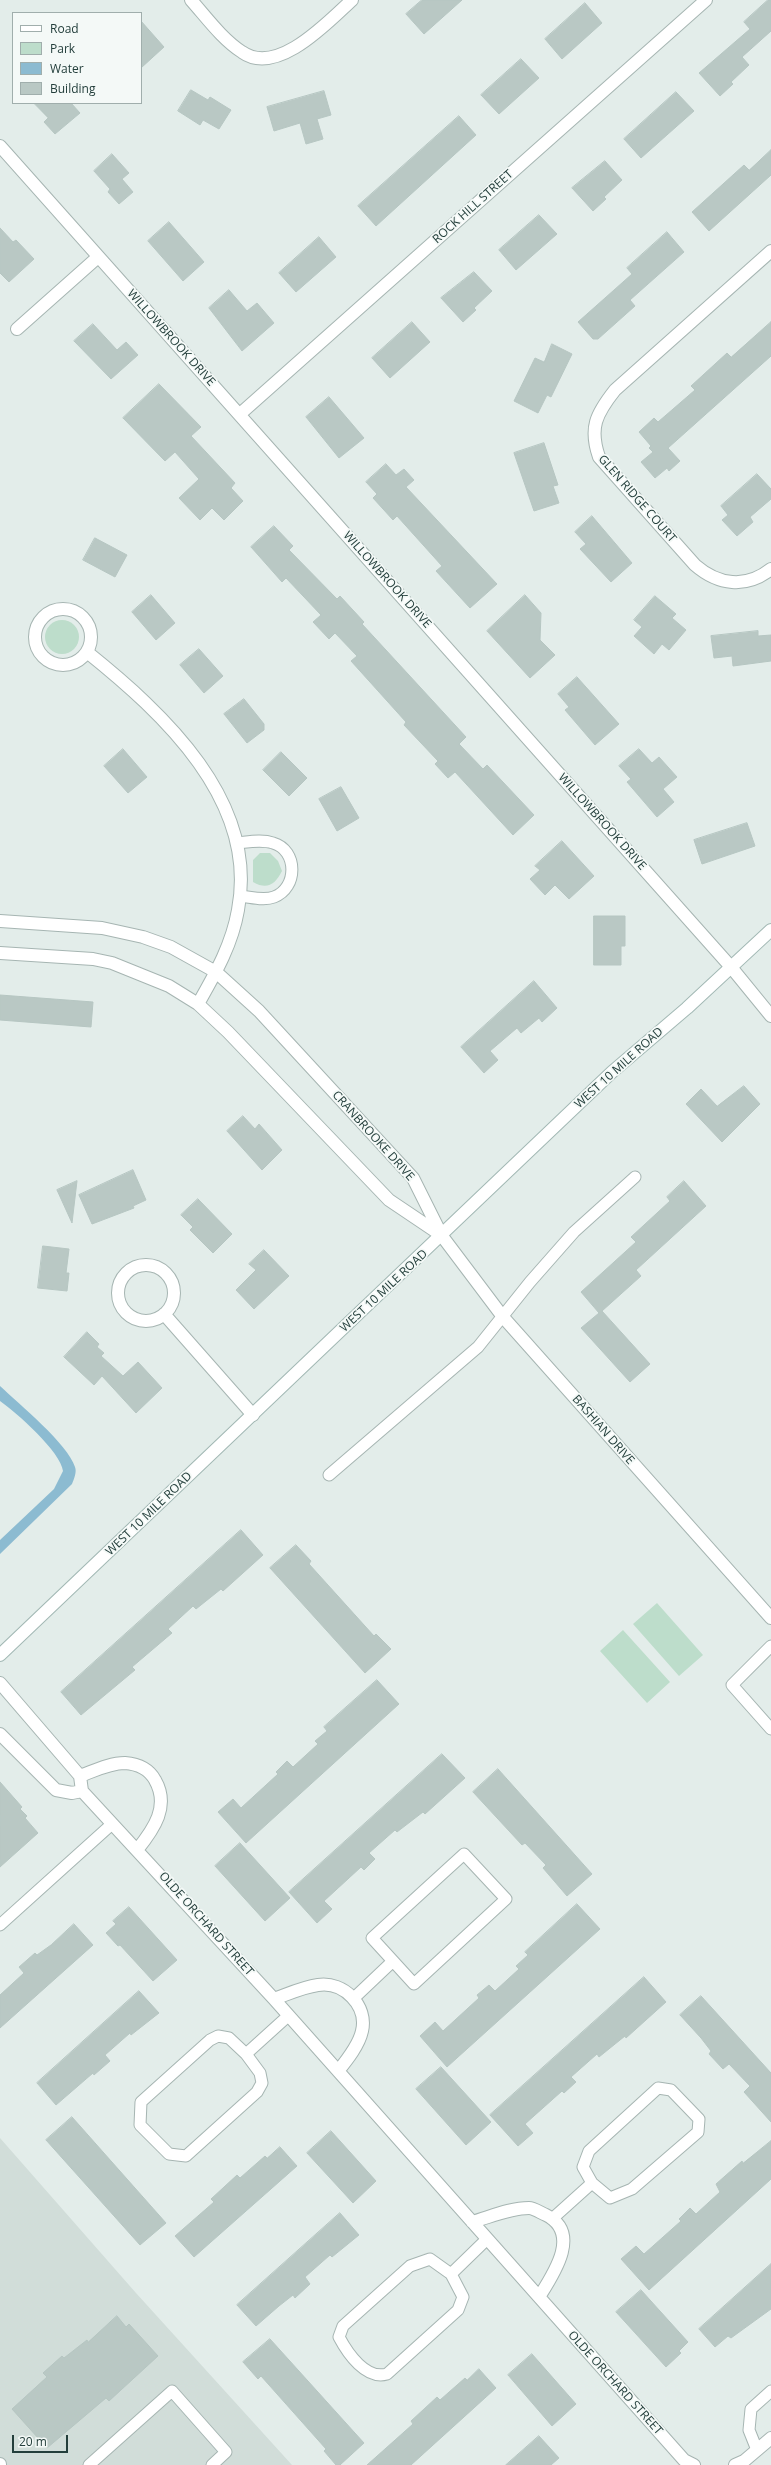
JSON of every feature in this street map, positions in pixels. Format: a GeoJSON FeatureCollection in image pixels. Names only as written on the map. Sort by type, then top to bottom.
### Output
{"type":"FeatureCollection","features":[{"type":"Feature","properties":{"kind":"street"},"geometry":{"type":"LineString","coordinates":[[191,0],[228,41],[243,54],[260,59],[276,57],[289,51],[319,30],[352,0]]}},
{"type":"Feature","properties":{"kind":"street","name":"ROCK HILL STREET"},"geometry":{"type":"LineString","coordinates":[[240,414],[706,0]]}},
{"type":"Feature","properties":{"kind":"street","name":"WILLOWBROOK DRIVE"},"geometry":{"type":"LineString","coordinates":[[0,146],[731,967],[771,1016]]}},
{"type":"Feature","properties":{"kind":"street","name":"GLEN RIDGE COURT"},"geometry":{"type":"LineString","coordinates":[[771,251],[615,390],[596,419],[594,432],[599,458],[695,566],[708,576],[726,583],[739,583],[771,569]]}},
{"type":"Feature","properties":{"kind":"street"},"geometry":{"type":"LineString","coordinates":[[17,329],[98,257]]}},
{"type":"Feature","properties":{"kind":"street"},"geometry":{"type":"LineString","coordinates":[[67,608],[78,612],[86,619],[91,630],[91,641],[87,652],[80,660],[70,664],[58,665],[48,661],[40,654],[35,643],[34,632],[38,622],[46,613],[56,609],[67,608]]}},
{"type":"Feature","properties":{"kind":"street"},"geometry":{"type":"LineString","coordinates":[[87,652],[127,684],[160,717],[204,767],[229,819],[237,843],[240,896],[228,947],[198,1004]]}},
{"type":"Feature","properties":{"kind":"street","name":"CRANBROOKE DRIVE"},"geometry":{"type":"LineString","coordinates":[[0,921],[102,928],[143,937],[171,947],[216,972],[259,1011],[413,1178],[442,1236]]}},
{"type":"Feature","properties":{"kind":"street","name":"WEST 10 MILE ROAD"},"geometry":{"type":"LineString","coordinates":[[0,1655],[442,1236],[606,1078],[771,930]]}},
{"type":"Feature","properties":{"kind":"street"},"geometry":{"type":"LineString","coordinates":[[0,953],[93,959],[112,963],[169,986],[198,1004],[228,1032],[389,1200],[442,1236]]}},
{"type":"Feature","properties":{"kind":"street","name":"BASHIAN DRIVE"},"geometry":{"type":"LineString","coordinates":[[442,1236],[503,1318],[771,1618]]}},
{"type":"Feature","properties":{"kind":"street"},"geometry":{"type":"LineString","coordinates":[[149,1264],[160,1268],[168,1275],[173,1284],[174,1295],[171,1306],[164,1314],[155,1320],[144,1321],[133,1317],[125,1310],[119,1301],[118,1290],[122,1279],[129,1271],[138,1266],[149,1264]]}},
{"type":"Feature","properties":{"kind":"street"},"geometry":{"type":"LineString","coordinates":[[164,1314],[253,1415]]}},
{"type":"Feature","properties":{"kind":"street"},"geometry":{"type":"LineString","coordinates":[[0,1683],[80,1776],[82,1791],[72,1793],[56,1790],[0,1734]]}},
{"type":"Feature","properties":{"kind":"street"},"geometry":{"type":"LineString","coordinates":[[80,1776],[106,1766],[124,1763],[139,1765],[151,1773],[162,1792],[160,1810],[152,1831],[137,1850]]}},
{"type":"Feature","properties":{"kind":"street","name":"OLDE ORCHARD STREET"},"geometry":{"type":"LineString","coordinates":[[82,1791],[274,1999],[685,2463]]}},
{"type":"Feature","properties":{"kind":"street"},"geometry":{"type":"LineString","coordinates":[[274,1999],[320,1984],[340,1988],[354,1998],[362,2015],[362,2032],[338,2071]]}},
{"type":"Feature","properties":{"kind":"street"},"geometry":{"type":"LineString","coordinates":[[472,2222],[530,2208],[552,2219],[561,2232],[563,2251],[557,2268],[539,2297]]}},
{"type":"Feature","properties":{"kind":"street"},"geometry":{"type":"LineString","coordinates":[[735,2465],[757,2450],[771,2438]]}},
{"type":"Feature","properties":{"kind":"lane"},"geometry":{"type":"LineString","coordinates":[[237,843],[263,841],[274,843],[287,852],[292,866],[291,879],[285,890],[274,897],[263,899],[240,896]]}},
{"type":"Feature","properties":{"kind":"lane"},"geometry":{"type":"LineString","coordinates":[[330,1476],[478,1347],[503,1318],[530,1282],[574,1232],[635,1178]]}},
{"type":"Feature","properties":{"kind":"lane"},"geometry":{"type":"LineString","coordinates":[[771,1646],[732,1685],[771,1729]]}},
{"type":"Feature","properties":{"kind":"lane"},"geometry":{"type":"LineString","coordinates":[[0,1925],[112,1824]]}},
{"type":"Feature","properties":{"kind":"lane"},"geometry":{"type":"LineString","coordinates":[[464,1854],[506,1899],[414,1984],[393,1961],[372,1938],[464,1854]]}},
{"type":"Feature","properties":{"kind":"lane"},"geometry":{"type":"LineString","coordinates":[[354,1998],[393,1961]]}},
{"type":"Feature","properties":{"kind":"lane"},"geometry":{"type":"LineString","coordinates":[[246,2054],[288,2016]]}},
{"type":"Feature","properties":{"kind":"lane"},"geometry":{"type":"LineString","coordinates":[[218,2036],[229,2038],[246,2054],[260,2073],[262,2083],[258,2092],[186,2156],[169,2154],[140,2125],[141,2102],[210,2040],[218,2036]]}},
{"type":"Feature","properties":{"kind":"lane"},"geometry":{"type":"LineString","coordinates":[[658,2088],[671,2090],[699,2119],[698,2132],[632,2189],[610,2198],[592,2183],[583,2167],[589,2151],[658,2088]]}},
{"type":"Feature","properties":{"kind":"lane"},"geometry":{"type":"LineString","coordinates":[[552,2219],[592,2183]]}},
{"type":"Feature","properties":{"kind":"lane"},"geometry":{"type":"LineString","coordinates":[[451,2274],[486,2240]]}},
{"type":"Feature","properties":{"kind":"lane"},"geometry":{"type":"LineString","coordinates":[[430,2259],[451,2274],[463,2297],[458,2310],[387,2374],[378,2376],[369,2373],[344,2346],[339,2337],[343,2326],[410,2266],[430,2259]]}},
{"type":"Feature","properties":{"kind":"lane"},"geometry":{"type":"LineString","coordinates":[[91,2464],[172,2391],[226,2452],[212,2465]]}},
{"type":"Feature","properties":{"kind":"lane"},"geometry":{"type":"LineString","coordinates":[[757,2450],[749,2430],[751,2409],[771,2391]]}},
{"type":"Feature","properties":{"kind":"shaded area"},"geometry":{"type":"Polygon","coordinates":[[[0,2138],[136,2293],[292,2465],[0,2465],[0,2138]]]}},
{"type":"Feature","properties":{"kind":"green space"},"geometry":{"type":"Polygon","coordinates":[[[62,620],[74,625],[79,637],[74,649],[62,654],[50,649],[45,637],[50,625],[62,620]]]}},
{"type":"Feature","properties":{"kind":"green space"},"geometry":{"type":"Polygon","coordinates":[[[260,853],[270,853],[278,861],[282,871],[273,883],[266,886],[253,882],[253,860],[260,853]]]}},
{"type":"Feature","properties":{"kind":"green space"},"geometry":{"type":"Polygon","coordinates":[[[657,1603],[703,1655],[679,1676],[633,1624],[657,1603]]]}},
{"type":"Feature","properties":{"kind":"green space"},"geometry":{"type":"Polygon","coordinates":[[[623,1630],[670,1682],[647,1703],[600,1651],[623,1630]]]}},
{"type":"Feature","properties":{"kind":"water"},"geometry":{"type":"Polygon","coordinates":[[[0,1386],[30,1413],[63,1447],[71,1458],[76,1471],[72,1484],[0,1554],[0,1540],[54,1489],[63,1471],[55,1454],[37,1433],[0,1401],[0,1386]]]}},
{"type":"Feature","properties":{"kind":"building"},"geometry":{"type":"Polygon","coordinates":[[[422,0],[462,0],[424,34],[406,14],[422,0]]]}},
{"type":"Feature","properties":{"kind":"building"},"geometry":{"type":"Polygon","coordinates":[[[768,0],[771,0],[771,31],[742,57],[749,65],[731,82],[733,84],[720,96],[699,73],[750,29],[744,22],[768,0]]]}},
{"type":"Feature","properties":{"kind":"building"},"geometry":{"type":"Polygon","coordinates":[[[585,3],[602,23],[562,59],[545,39],[585,3]]]}},
{"type":"Feature","properties":{"kind":"building"},"geometry":{"type":"Polygon","coordinates":[[[142,22],[164,47],[142,67],[142,22]]]}},
{"type":"Feature","properties":{"kind":"building"},"geometry":{"type":"Polygon","coordinates":[[[521,59],[539,78],[499,114],[481,95],[521,59]]]}},
{"type":"Feature","properties":{"kind":"building"},"geometry":{"type":"Polygon","coordinates":[[[191,90],[208,100],[210,97],[231,110],[219,129],[203,120],[200,125],[178,111],[191,90]]]}},
{"type":"Feature","properties":{"kind":"building"},"geometry":{"type":"Polygon","coordinates":[[[324,91],[331,115],[317,119],[323,139],[306,144],[300,123],[274,131],[267,107],[324,91]]]}},
{"type":"Feature","properties":{"kind":"building"},"geometry":{"type":"Polygon","coordinates":[[[676,92],[694,111],[641,158],[624,139],[676,92]]]}},
{"type":"Feature","properties":{"kind":"building"},"geometry":{"type":"Polygon","coordinates":[[[35,104],[72,104],[80,113],[55,134],[44,122],[48,118],[35,104]]]}},
{"type":"Feature","properties":{"kind":"building"},"geometry":{"type":"Polygon","coordinates":[[[459,116],[476,135],[376,226],[358,206],[459,116]]]}},
{"type":"Feature","properties":{"kind":"building"},"geometry":{"type":"Polygon","coordinates":[[[771,150],[771,175],[709,231],[692,212],[744,165],[749,170],[771,150]]]}},
{"type":"Feature","properties":{"kind":"building"},"geometry":{"type":"Polygon","coordinates":[[[112,154],[129,173],[122,179],[133,192],[119,204],[108,192],[110,189],[94,171],[112,154]]]}},
{"type":"Feature","properties":{"kind":"building"},"geometry":{"type":"Polygon","coordinates":[[[605,161],[622,180],[604,197],[606,199],[593,211],[572,188],[605,161]]]}},
{"type":"Feature","properties":{"kind":"building"},"geometry":{"type":"Polygon","coordinates":[[[539,215],[557,234],[516,270],[499,250],[539,215]]]}},
{"type":"Feature","properties":{"kind":"building"},"geometry":{"type":"Polygon","coordinates":[[[169,222],[204,262],[183,281],[148,241],[169,222]]]}},
{"type":"Feature","properties":{"kind":"building"},"geometry":{"type":"Polygon","coordinates":[[[0,228],[13,242],[16,240],[34,259],[9,282],[0,273],[0,228]]]}},
{"type":"Feature","properties":{"kind":"building"},"geometry":{"type":"Polygon","coordinates":[[[667,232],[684,252],[630,300],[635,306],[598,339],[593,339],[578,322],[632,274],[627,268],[667,232]]]}},
{"type":"Feature","properties":{"kind":"building"},"geometry":{"type":"Polygon","coordinates":[[[319,237],[336,257],[296,292],[279,273],[319,237]]]}},
{"type":"Feature","properties":{"kind":"building"},"geometry":{"type":"Polygon","coordinates":[[[474,272],[492,291],[474,308],[476,310],[463,322],[441,298],[474,272]]]}},
{"type":"Feature","properties":{"kind":"building"},"geometry":{"type":"Polygon","coordinates":[[[229,290],[247,311],[257,303],[274,323],[242,351],[209,308],[229,290]]]}},
{"type":"Feature","properties":{"kind":"building"},"geometry":{"type":"Polygon","coordinates":[[[412,322],[430,342],[390,378],[372,358],[412,322]]]}},
{"type":"Feature","properties":{"kind":"building"},"geometry":{"type":"Polygon","coordinates":[[[771,322],[771,356],[668,448],[680,461],[669,471],[667,468],[655,478],[641,462],[653,452],[649,448],[651,446],[639,432],[654,418],[658,422],[695,390],[691,386],[727,353],[731,357],[771,322]]]}},
{"type":"Feature","properties":{"kind":"building"},"geometry":{"type":"Polygon","coordinates":[[[93,324],[117,350],[126,342],[138,355],[111,379],[74,341],[93,324]]]}},
{"type":"Feature","properties":{"kind":"building"},"geometry":{"type":"Polygon","coordinates":[[[552,344],[572,354],[551,397],[547,395],[538,413],[514,401],[535,358],[544,362],[552,344]]]}},
{"type":"Feature","properties":{"kind":"building"},"geometry":{"type":"Polygon","coordinates":[[[159,384],[201,427],[191,436],[235,483],[231,488],[243,501],[224,520],[212,508],[200,520],[179,498],[199,479],[175,452],[165,461],[123,418],[159,384]]]}},
{"type":"Feature","properties":{"kind":"building"},"geometry":{"type":"Polygon","coordinates":[[[329,397],[364,438],[339,458],[306,417],[329,397]]]}},
{"type":"Feature","properties":{"kind":"building"},"geometry":{"type":"Polygon","coordinates":[[[544,443],[558,485],[553,486],[559,503],[534,511],[514,453],[544,443]]]}},
{"type":"Feature","properties":{"kind":"building"},"geometry":{"type":"Polygon","coordinates":[[[386,464],[396,475],[404,469],[414,480],[406,487],[497,584],[470,608],[436,571],[442,566],[397,516],[393,520],[373,498],[377,494],[366,482],[386,464]]]}},
{"type":"Feature","properties":{"kind":"building"},"geometry":{"type":"Polygon","coordinates":[[[757,474],[771,489],[771,499],[750,517],[753,522],[737,536],[722,520],[728,515],[721,506],[757,474]]]}},
{"type":"Feature","properties":{"kind":"building"},"geometry":{"type":"Polygon","coordinates":[[[592,516],[632,563],[611,582],[580,549],[586,544],[575,532],[592,516]]]}},
{"type":"Feature","properties":{"kind":"building"},"geometry":{"type":"Polygon","coordinates":[[[274,526],[293,546],[289,550],[337,599],[340,596],[364,622],[362,624],[466,737],[459,744],[483,769],[487,765],[534,815],[513,835],[455,772],[448,778],[435,764],[438,761],[404,725],[406,722],[351,661],[357,656],[335,633],[329,639],[313,622],[321,615],[286,578],[282,582],[251,547],[274,526]]]}},
{"type":"Feature","properties":{"kind":"building"},"geometry":{"type":"Polygon","coordinates":[[[95,538],[127,555],[115,577],[83,560],[95,538]]]}},
{"type":"Feature","properties":{"kind":"building"},"geometry":{"type":"Polygon","coordinates":[[[151,595],[175,623],[156,640],[132,612],[151,595]]]}},
{"type":"Feature","properties":{"kind":"building"},"geometry":{"type":"Polygon","coordinates":[[[525,595],[541,613],[540,640],[555,655],[530,678],[487,631],[525,595]]]}},
{"type":"Feature","properties":{"kind":"building"},"geometry":{"type":"Polygon","coordinates":[[[655,596],[676,614],[672,618],[686,630],[669,650],[662,644],[654,654],[634,636],[642,627],[634,620],[655,596]]]}},
{"type":"Feature","properties":{"kind":"building"},"geometry":{"type":"Polygon","coordinates":[[[758,631],[758,636],[771,635],[771,661],[733,666],[732,656],[714,658],[711,636],[758,631]]]}},
{"type":"Feature","properties":{"kind":"building"},"geometry":{"type":"Polygon","coordinates":[[[199,649],[223,676],[204,693],[180,665],[199,649]]]}},
{"type":"Feature","properties":{"kind":"building"},"geometry":{"type":"Polygon","coordinates":[[[577,677],[619,724],[595,745],[565,710],[569,707],[558,694],[577,677]]]}},
{"type":"Feature","properties":{"kind":"building"},"geometry":{"type":"Polygon","coordinates":[[[244,699],[264,724],[264,730],[247,743],[224,714],[244,699]]]}},
{"type":"Feature","properties":{"kind":"building"},"geometry":{"type":"Polygon","coordinates":[[[123,749],[147,777],[128,793],[104,766],[123,749]]]}},
{"type":"Feature","properties":{"kind":"building"},"geometry":{"type":"Polygon","coordinates":[[[639,749],[652,763],[659,757],[677,777],[663,789],[674,802],[657,817],[627,782],[631,779],[619,766],[639,749]]]}},
{"type":"Feature","properties":{"kind":"building"},"geometry":{"type":"Polygon","coordinates":[[[281,752],[307,778],[289,796],[263,770],[281,752]]]}},
{"type":"Feature","properties":{"kind":"building"},"geometry":{"type":"Polygon","coordinates":[[[341,787],[359,818],[337,831],[319,799],[341,787]]]}},
{"type":"Feature","properties":{"kind":"building"},"geometry":{"type":"Polygon","coordinates":[[[747,823],[755,846],[702,864],[694,840],[747,823]]]}},
{"type":"Feature","properties":{"kind":"building"},"geometry":{"type":"Polygon","coordinates":[[[562,841],[594,876],[569,899],[555,885],[545,895],[530,879],[540,870],[535,866],[562,841]]]}},
{"type":"Feature","properties":{"kind":"building"},"geometry":{"type":"Polygon","coordinates":[[[594,916],[625,916],[625,946],[621,946],[621,965],[594,965],[594,916]]]}},
{"type":"Feature","properties":{"kind":"building"},"geometry":{"type":"Polygon","coordinates":[[[534,981],[557,1008],[542,1022],[539,1018],[521,1033],[517,1028],[490,1051],[498,1060],[484,1073],[461,1047],[534,981]]]}},
{"type":"Feature","properties":{"kind":"building"},"geometry":{"type":"Polygon","coordinates":[[[0,995],[93,1002],[91,1027],[0,1020],[0,995]]]}},
{"type":"Feature","properties":{"kind":"building"},"geometry":{"type":"Polygon","coordinates":[[[744,1086],[760,1104],[722,1142],[686,1104],[701,1089],[717,1106],[744,1086]]]}},
{"type":"Feature","properties":{"kind":"building"},"geometry":{"type":"Polygon","coordinates":[[[243,1116],[255,1129],[259,1124],[282,1150],[262,1170],[227,1131],[243,1116]]]}},
{"type":"Feature","properties":{"kind":"building"},"geometry":{"type":"Polygon","coordinates":[[[133,1170],[146,1200],[133,1206],[134,1208],[92,1224],[79,1195],[133,1170]]]}},
{"type":"Feature","properties":{"kind":"building"},"geometry":{"type":"Polygon","coordinates":[[[77,1181],[72,1223],[57,1190],[77,1181]]]}},
{"type":"Feature","properties":{"kind":"building"},"geometry":{"type":"Polygon","coordinates":[[[684,1181],[706,1206],[636,1270],[641,1276],[602,1311],[650,1364],[630,1382],[581,1328],[599,1313],[581,1292],[636,1242],[631,1237],[670,1201],[667,1197],[684,1181]]]}},
{"type":"Feature","properties":{"kind":"building"},"geometry":{"type":"Polygon","coordinates":[[[198,1199],[232,1234],[213,1253],[190,1230],[193,1227],[181,1215],[198,1199]]]}},
{"type":"Feature","properties":{"kind":"building"},"geometry":{"type":"Polygon","coordinates":[[[43,1246],[69,1249],[66,1273],[69,1273],[67,1291],[38,1288],[43,1246]]]}},
{"type":"Feature","properties":{"kind":"building"},"geometry":{"type":"Polygon","coordinates":[[[264,1250],[289,1276],[254,1309],[236,1290],[256,1270],[249,1264],[264,1250]]]}},
{"type":"Feature","properties":{"kind":"building"},"geometry":{"type":"Polygon","coordinates":[[[87,1332],[99,1344],[97,1347],[104,1353],[101,1356],[123,1376],[138,1362],[162,1388],[136,1413],[102,1376],[94,1385],[64,1357],[87,1332]]]}},
{"type":"Feature","properties":{"kind":"building"},"geometry":{"type":"Polygon","coordinates":[[[241,1530],[263,1555],[223,1591],[221,1589],[196,1609],[193,1606],[168,1629],[172,1633],[132,1667],[135,1670],[81,1715],[61,1692],[241,1530]]]}},
{"type":"Feature","properties":{"kind":"building"},"geometry":{"type":"Polygon","coordinates":[[[296,1545],[311,1561],[309,1564],[374,1636],[376,1634],[391,1649],[365,1673],[270,1568],[296,1545]]]}},
{"type":"Feature","properties":{"kind":"building"},"geometry":{"type":"Polygon","coordinates":[[[377,1680],[399,1704],[246,1843],[218,1812],[233,1799],[241,1808],[278,1774],[276,1772],[287,1761],[293,1767],[318,1744],[315,1741],[327,1731],[324,1727],[377,1680]]]}},
{"type":"Feature","properties":{"kind":"building"},"geometry":{"type":"Polygon","coordinates":[[[442,1754],[465,1778],[425,1814],[423,1812],[397,1832],[395,1830],[369,1853],[375,1859],[364,1870],[361,1867],[324,1901],[332,1909],[317,1923],[289,1892],[442,1754]]]}},
{"type":"Feature","properties":{"kind":"building"},"geometry":{"type":"Polygon","coordinates":[[[498,1769],[592,1874],[567,1896],[543,1868],[546,1865],[525,1843],[522,1845],[473,1792],[498,1769]]]}},
{"type":"Feature","properties":{"kind":"building"},"geometry":{"type":"Polygon","coordinates":[[[0,1782],[22,1807],[20,1809],[27,1816],[25,1818],[38,1833],[0,1867],[0,1782]]]}},
{"type":"Feature","properties":{"kind":"building"},"geometry":{"type":"Polygon","coordinates":[[[240,1843],[290,1898],[265,1921],[215,1866],[240,1843]]]}},
{"type":"Feature","properties":{"kind":"building"},"geometry":{"type":"Polygon","coordinates":[[[577,1904],[600,1929],[447,2067],[420,2036],[435,2022],[443,2031],[479,1998],[477,1995],[489,1985],[495,1991],[519,1969],[516,1966],[528,1955],[525,1952],[577,1904]]]}},
{"type":"Feature","properties":{"kind":"building"},"geometry":{"type":"Polygon","coordinates":[[[129,1907],[177,1960],[153,1981],[120,1945],[118,1946],[106,1933],[116,1924],[113,1921],[129,1907]]]}},
{"type":"Feature","properties":{"kind":"building"},"geometry":{"type":"Polygon","coordinates":[[[74,1924],[93,1945],[0,2028],[0,1995],[24,1973],[19,1967],[35,1953],[37,1955],[51,1945],[74,1924]]]}},
{"type":"Feature","properties":{"kind":"building"},"geometry":{"type":"Polygon","coordinates":[[[644,1977],[666,2002],[626,2038],[625,2036],[599,2057],[597,2054],[571,2077],[576,2082],[564,2093],[562,2091],[525,2124],[533,2133],[518,2146],[490,2115],[644,1977]]]}},
{"type":"Feature","properties":{"kind":"building"},"geometry":{"type":"Polygon","coordinates":[[[139,1991],[159,2013],[131,2035],[130,2033],[105,2055],[110,2061],[94,2075],[93,2073],[56,2105],[37,2083],[139,1991]]]}},
{"type":"Feature","properties":{"kind":"building"},"geometry":{"type":"Polygon","coordinates":[[[701,1996],[771,2073],[771,2122],[744,2092],[750,2086],[729,2064],[723,2069],[709,2054],[711,2051],[701,2038],[680,2015],[701,1996]]]}},
{"type":"Feature","properties":{"kind":"building"},"geometry":{"type":"Polygon","coordinates":[[[441,2067],[491,2122],[466,2145],[416,2089],[441,2067]]]}},
{"type":"Feature","properties":{"kind":"building"},"geometry":{"type":"Polygon","coordinates":[[[72,2117],[166,2223],[140,2245],[46,2140],[72,2117]]]}},
{"type":"Feature","properties":{"kind":"building"},"geometry":{"type":"Polygon","coordinates":[[[331,2131],[376,2181],[353,2203],[307,2153],[331,2131]]]}},
{"type":"Feature","properties":{"kind":"building"},"geometry":{"type":"Polygon","coordinates":[[[771,2141],[771,2179],[649,2290],[621,2259],[636,2246],[644,2254],[681,2221],[679,2219],[690,2208],[696,2214],[720,2192],[716,2184],[742,2161],[743,2163],[771,2141]]]}},
{"type":"Feature","properties":{"kind":"building"},"geometry":{"type":"Polygon","coordinates":[[[280,2147],[297,2166],[194,2257],[175,2236],[214,2202],[211,2199],[237,2175],[240,2178],[265,2156],[267,2158],[280,2147]]]}},
{"type":"Feature","properties":{"kind":"building"},"geometry":{"type":"Polygon","coordinates":[[[340,2213],[359,2235],[332,2257],[330,2255],[305,2277],[310,2284],[295,2298],[293,2295],[256,2326],[237,2305],[340,2213]]]}},
{"type":"Feature","properties":{"kind":"building"},"geometry":{"type":"Polygon","coordinates":[[[771,2264],[771,2309],[731,2338],[728,2336],[715,2347],[699,2329],[771,2264]]]}},
{"type":"Feature","properties":{"kind":"building"},"geometry":{"type":"Polygon","coordinates":[[[641,2290],[688,2342],[679,2351],[681,2353],[666,2367],[616,2312],[641,2290]]]}},
{"type":"Feature","properties":{"kind":"building"},"geometry":{"type":"Polygon","coordinates":[[[117,2316],[126,2327],[129,2324],[158,2356],[109,2401],[106,2398],[47,2448],[12,2409],[47,2377],[43,2373],[62,2356],[64,2358],[87,2340],[88,2342],[117,2316]]]}},
{"type":"Feature","properties":{"kind":"building"},"geometry":{"type":"Polygon","coordinates":[[[270,2339],[364,2443],[340,2465],[336,2465],[324,2451],[326,2449],[261,2376],[258,2379],[243,2362],[270,2339]]]}},
{"type":"Feature","properties":{"kind":"building"},"geometry":{"type":"Polygon","coordinates":[[[532,2354],[576,2404],[552,2426],[508,2375],[532,2354]]]}},
{"type":"Feature","properties":{"kind":"building"},"geometry":{"type":"Polygon","coordinates":[[[479,2369],[496,2388],[411,2465],[367,2465],[413,2424],[411,2421],[437,2397],[440,2400],[465,2378],[467,2380],[479,2369]]]}},
{"type":"Feature","properties":{"kind":"building"},"geometry":{"type":"Polygon","coordinates":[[[539,2436],[559,2458],[551,2465],[506,2465],[539,2436]]]}}]}
